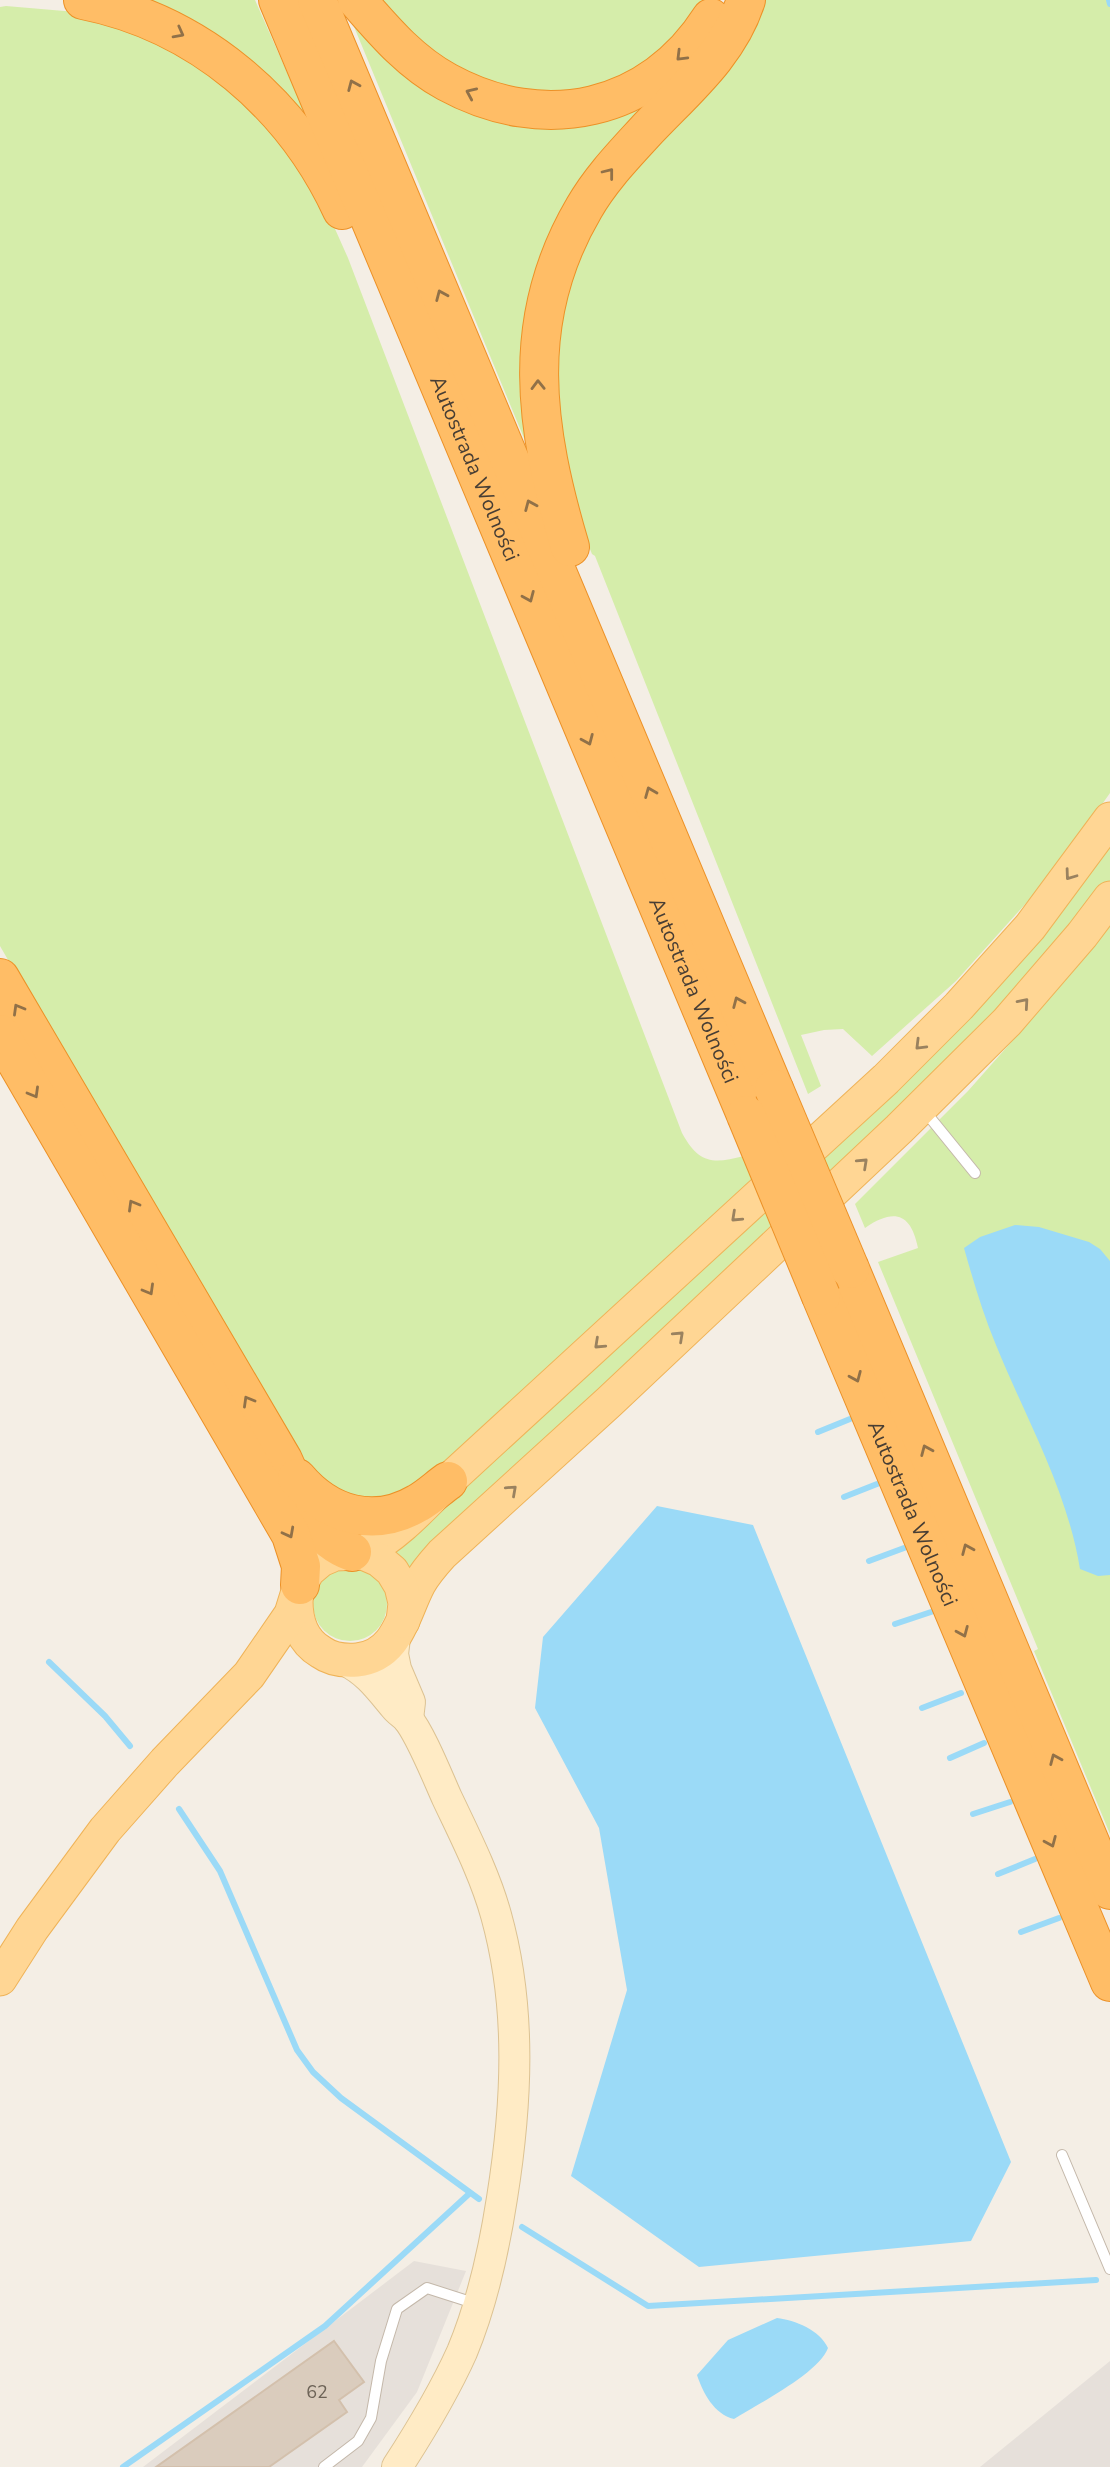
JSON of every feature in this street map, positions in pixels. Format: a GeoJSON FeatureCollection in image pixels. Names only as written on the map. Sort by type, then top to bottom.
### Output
{"type":"FeatureCollection","features":[{"type":"Feature","properties":{"kind":"highway"},"geometry":{"type":"LineString","coordinates":[[83,0],[141,16],[199,44],[249,83],[288,124],[322,169],[429,400],[483,490]]}},
{"type":"Feature","properties":{"kind":"highway","name":"Autostrada Wolności"},"geometry":{"type":"LineString","coordinates":[[278,0],[1110,1982]]}},
{"type":"Feature","properties":{"kind":"highway","name":"Autostrada Wolności"},"geometry":{"type":"LineString","coordinates":[[317,0],[1110,1890]]}},
{"type":"Feature","properties":{"kind":"highway"},"geometry":{"type":"LineString","coordinates":[[357,0],[410,57],[446,82],[505,105],[551,111],[581,109],[599,104],[652,80],[669,68],[700,36],[720,0]]}},
{"type":"Feature","properties":{"kind":"highway"},"geometry":{"type":"LineString","coordinates":[[633,748],[625,690],[592,610],[571,549],[545,452],[538,400],[542,328],[558,266],[585,207],[612,168],[716,57],[741,16],[746,0]]}},
{"type":"Feature","properties":{"kind":"highway"},"geometry":{"type":"LineString","coordinates":[[0,978],[283,1460],[314,1526],[331,1542],[357,1553]]}},
{"type":"Feature","properties":{"kind":"highway"},"geometry":{"type":"LineString","coordinates":[[0,1034],[291,1535],[301,1566],[298,1593]]}},
{"type":"Feature","properties":{"kind":"highway"},"geometry":{"type":"LineString","coordinates":[[283,1460],[303,1485],[322,1502],[356,1516],[373,1517],[400,1511],[417,1504],[448,1481]]}},
{"type":"Feature","properties":{"kind":"main road"},"geometry":{"type":"LineString","coordinates":[[357,1553],[393,1535],[448,1481],[895,1070],[967,998],[1030,927],[1110,819]]}},
{"type":"Feature","properties":{"kind":"main road"},"geometry":{"type":"LineString","coordinates":[[249,1675],[300,1652],[365,1659],[382,1651],[399,1629],[422,1578],[442,1554],[609,1402],[921,1107],[1007,1022],[1082,935],[1110,898]]}},
{"type":"Feature","properties":{"kind":"main road"},"geometry":{"type":"LineString","coordinates":[[0,1979],[32,1929],[105,1830],[165,1762],[249,1675],[286,1623],[308,1571],[335,1553],[357,1553],[379,1560],[392,1571],[401,1586],[405,1603],[399,1629]]}},
{"type":"Feature","properties":{"kind":"main road"},"geometry":{"type":"LineString","coordinates":[[298,1593],[298,1624],[310,1644],[332,1656]]}},
{"type":"Feature","properties":{"kind":"street"},"geometry":{"type":"LineString","coordinates":[[399,1629],[393,1654],[396,1669],[410,1702],[408,1719]]}},
{"type":"Feature","properties":{"kind":"street"},"geometry":{"type":"LineString","coordinates":[[332,1656],[362,1669],[408,1719],[439,1779],[479,1868],[496,1914],[505,1953],[516,2049],[506,2169],[497,2228],[478,2305],[463,2350],[444,2390],[397,2467]]}},
{"type":"Feature","properties":{"kind":"lane"},"geometry":{"type":"LineString","coordinates":[[921,1107],[975,1172]]}},
{"type":"Feature","properties":{"kind":"lane"},"geometry":{"type":"LineString","coordinates":[[1062,2155],[1110,2269]]}},
{"type":"Feature","properties":{"kind":"lane"},"geometry":{"type":"LineString","coordinates":[[324,2467],[358,2441],[372,2418],[381,2361],[397,2309],[427,2288],[478,2305]]}},
{"type":"Feature","properties":{"kind":"shaded area"},"geometry":{"type":"Polygon","coordinates":[[[414,2261],[466,2271],[417,2392],[362,2467],[143,2467],[414,2261]]]}},
{"type":"Feature","properties":{"kind":"shaded area"},"geometry":{"type":"Polygon","coordinates":[[[1110,2361],[1110,2467],[980,2467],[1110,2361]]]}},
{"type":"Feature","properties":{"kind":"green space"},"geometry":{"type":"Polygon","coordinates":[[[118,0],[255,0],[309,122],[118,0]]]}},
{"type":"Feature","properties":{"kind":"green space"},"geometry":{"type":"Polygon","coordinates":[[[343,0],[462,100],[659,90],[583,196],[538,472],[343,0]]]}},
{"type":"Feature","properties":{"kind":"green space"},"geometry":{"type":"Polygon","coordinates":[[[373,0],[708,0],[663,60],[562,100],[454,73],[373,0]]]}},
{"type":"Feature","properties":{"kind":"green space"},"geometry":{"type":"Polygon","coordinates":[[[757,0],[1110,0],[1110,793],[1055,871],[956,981],[872,1056],[843,1029],[801,1035],[821,1086],[808,1094],[595,556],[577,518],[549,399],[575,249],[757,0]]]}},
{"type":"Feature","properties":{"kind":"green space"},"geometry":{"type":"Polygon","coordinates":[[[0,7],[76,12],[124,22],[228,80],[311,175],[348,258],[682,1133],[695,1151],[708,1159],[724,1160],[744,1156],[755,1179],[443,1466],[407,1493],[366,1504],[312,1474],[133,1176],[0,946],[0,7]]]}},
{"type":"Feature","properties":{"kind":"green space"},"geometry":{"type":"Polygon","coordinates":[[[1110,837],[1110,887],[1048,964],[411,1572],[388,1547],[1110,837]]]}},
{"type":"Feature","properties":{"kind":"green space"},"geometry":{"type":"Polygon","coordinates":[[[1110,922],[1110,1834],[1034,1651],[1038,1649],[878,1262],[918,1248],[915,1236],[911,1227],[900,1217],[885,1218],[865,1228],[855,1204],[968,1091],[1029,1022],[1110,922]]]}},
{"type":"Feature","properties":{"kind":"green space"},"geometry":{"type":"Polygon","coordinates":[[[350,1567],[371,1573],[381,1583],[387,1604],[381,1625],[371,1635],[350,1641],[329,1635],[319,1625],[313,1604],[319,1583],[329,1573],[350,1567]]]}},
{"type":"Feature","properties":{"kind":"water"},"geometry":{"type":"Polygon","coordinates":[[[1015,1225],[1039,1227],[1089,1242],[1100,1249],[1110,1261],[1110,1575],[1098,1576],[1080,1569],[1074,1539],[1056,1482],[991,1333],[964,1248],[980,1237],[1015,1225]]]}},
{"type":"Feature","properties":{"kind":"water"},"geometry":{"type":"Polygon","coordinates":[[[657,1506],[753,1525],[1011,2162],[971,2241],[699,2267],[571,2176],[627,1990],[599,1828],[535,1708],[543,1637],[657,1506]]]}},
{"type":"Feature","properties":{"kind":"water"},"geometry":{"type":"Polygon","coordinates":[[[777,2318],[806,2327],[819,2336],[828,2348],[813,2368],[787,2387],[734,2419],[721,2413],[710,2402],[697,2375],[728,2340],[777,2318]]]}},
{"type":"Feature","properties":{"kind":"building"},"geometry":{"type":"Polygon","coordinates":[[[334,2341],[364,2382],[339,2400],[347,2412],[269,2467],[156,2467],[334,2341]]]}},
{"type":"Feature","properties":{"kind":"waterway"},"geometry":{"type":"LineString","coordinates":[[1109,0],[1110,4]]}},
{"type":"Feature","properties":{"kind":"waterway"},"geometry":{"type":"LineString","coordinates":[[818,1432],[850,1419]]}},
{"type":"Feature","properties":{"kind":"waterway"},"geometry":{"type":"LineString","coordinates":[[844,1497],[877,1484]]}},
{"type":"Feature","properties":{"kind":"waterway"},"geometry":{"type":"LineString","coordinates":[[869,1561],[904,1548]]}},
{"type":"Feature","properties":{"kind":"waterway"},"geometry":{"type":"LineString","coordinates":[[895,1624],[931,1612]]}},
{"type":"Feature","properties":{"kind":"waterway"},"geometry":{"type":"LineString","coordinates":[[49,1662],[105,1716],[130,1746]]}},
{"type":"Feature","properties":{"kind":"waterway"},"geometry":{"type":"LineString","coordinates":[[922,1708],[961,1693]]}},
{"type":"Feature","properties":{"kind":"waterway"},"geometry":{"type":"LineString","coordinates":[[950,1758],[984,1743]]}},
{"type":"Feature","properties":{"kind":"waterway"},"geometry":{"type":"LineString","coordinates":[[973,1814],[1010,1802]]}},
{"type":"Feature","properties":{"kind":"waterway"},"geometry":{"type":"LineString","coordinates":[[179,1809],[220,1871],[297,2050],[313,2072],[341,2098],[479,2199]]}},
{"type":"Feature","properties":{"kind":"waterway"},"geometry":{"type":"LineString","coordinates":[[998,1874],[1035,1859]]}},
{"type":"Feature","properties":{"kind":"waterway"},"geometry":{"type":"LineString","coordinates":[[1021,1932],[1059,1918]]}},
{"type":"Feature","properties":{"kind":"waterway"},"geometry":{"type":"LineString","coordinates":[[123,2467],[325,2326],[470,2193]]}},
{"type":"Feature","properties":{"kind":"waterway"},"geometry":{"type":"LineString","coordinates":[[522,2227],[648,2306],[1096,2280]]}}]}
